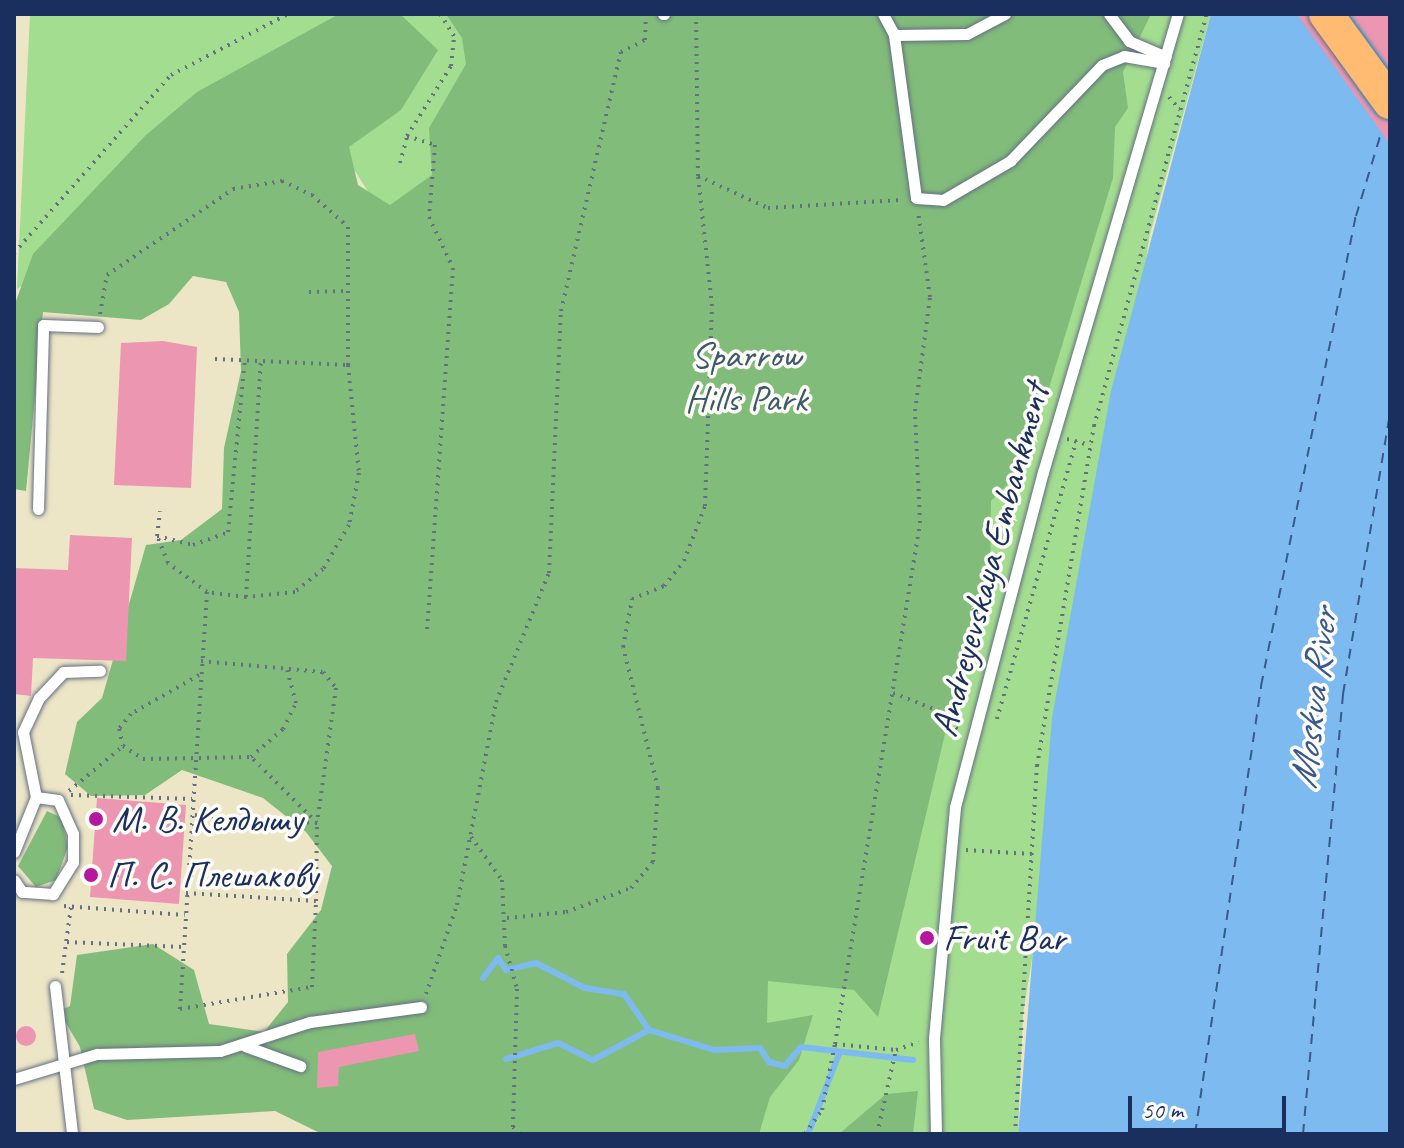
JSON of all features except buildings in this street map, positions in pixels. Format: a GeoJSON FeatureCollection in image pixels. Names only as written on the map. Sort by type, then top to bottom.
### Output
{"type":"FeatureCollection","features":[{"type":"Feature","properties":{"kind":"main road"},"geometry":{"type":"LineString","coordinates":[[1326,14],[1390,102]]}},
{"type":"Feature","properties":{"kind":"lane"},"geometry":{"type":"LineString","coordinates":[[883,14],[894,35],[916,198],[943,200],[1010,161],[1102,65],[1124,56],[1165,60]]}},
{"type":"Feature","properties":{"kind":"lane"},"geometry":{"type":"LineString","coordinates":[[894,35],[967,34],[1005,14]]}},
{"type":"Feature","properties":{"kind":"lane"},"geometry":{"type":"LineString","coordinates":[[1109,14],[1129,41],[1165,60]]}},
{"type":"Feature","properties":{"kind":"lane","name":"Andreyevskaya Embankment"},"geometry":{"type":"LineString","coordinates":[[936,1134],[934,1038],[955,807],[1178,14]]}},
{"type":"Feature","properties":{"kind":"lane"},"geometry":{"type":"LineString","coordinates":[[38,509],[43,325],[98,327]]}},
{"type":"Feature","properties":{"kind":"lane"},"geometry":{"type":"LineString","coordinates":[[14,852],[36,797],[23,732],[39,698],[63,672],[100,671]]}},
{"type":"Feature","properties":{"kind":"lane"},"geometry":{"type":"LineString","coordinates":[[14,880],[22,892],[53,894],[73,862],[73,834],[58,800],[36,797]]}},
{"type":"Feature","properties":{"kind":"lane"},"geometry":{"type":"LineString","coordinates":[[55,986],[62,1068],[72,1134]]}},
{"type":"Feature","properties":{"kind":"lane"},"geometry":{"type":"LineString","coordinates":[[14,1079],[62,1068],[97,1054],[245,1046],[310,1022],[421,1007]]}},
{"type":"Feature","properties":{"kind":"lane"},"geometry":{"type":"LineString","coordinates":[[245,1046],[300,1066]]}},
{"type":"Feature","properties":{"kind":"path"},"geometry":{"type":"LineString","coordinates":[[14,253],[171,75],[288,14]]}},
{"type":"Feature","properties":{"kind":"path"},"geometry":{"type":"LineString","coordinates":[[400,163],[407,136],[451,66],[454,36],[440,14]]}},
{"type":"Feature","properties":{"kind":"path"},"geometry":{"type":"LineString","coordinates":[[421,1007],[457,905],[496,702],[549,573],[561,311],[621,52],[645,40],[647,14]]}},
{"type":"Feature","properties":{"kind":"path"},"geometry":{"type":"LineString","coordinates":[[507,918],[566,912],[631,888],[653,862],[658,788],[623,647],[632,599],[664,586],[684,561],[705,506],[712,306],[698,176],[696,14]]}},
{"type":"Feature","properties":{"kind":"path"},"geometry":{"type":"LineString","coordinates":[[1015,1134],[1037,766],[1091,445],[1207,14]]}},
{"type":"Feature","properties":{"kind":"path"},"geometry":{"type":"LineString","coordinates":[[1162,108],[1170,79]]}},
{"type":"Feature","properties":{"kind":"path"},"geometry":{"type":"LineString","coordinates":[[407,136],[435,145],[429,217],[453,268],[427,633]]}},
{"type":"Feature","properties":{"kind":"path"},"geometry":{"type":"LineString","coordinates":[[698,176],[768,208],[916,198],[930,297],[915,411],[920,523],[835,1044],[822,1110],[805,1134]]}},
{"type":"Feature","properties":{"kind":"path"},"geometry":{"type":"LineString","coordinates":[[98,327],[107,275],[233,189],[282,181],[312,195],[348,227],[348,365],[359,473],[349,525],[323,569],[295,592],[246,597],[207,592],[168,563],[157,536],[160,511]]}},
{"type":"Feature","properties":{"kind":"path"},"geometry":{"type":"LineString","coordinates":[[309,292],[349,291]]}},
{"type":"Feature","properties":{"kind":"path"},"geometry":{"type":"LineString","coordinates":[[215,359],[348,365]]}},
{"type":"Feature","properties":{"kind":"path"},"geometry":{"type":"LineString","coordinates":[[157,536],[193,545],[228,532],[245,360]]}},
{"type":"Feature","properties":{"kind":"path"},"geometry":{"type":"LineString","coordinates":[[246,597],[261,361]]}},
{"type":"Feature","properties":{"kind":"path"},"geometry":{"type":"LineString","coordinates":[[989,721],[1073,424]]}},
{"type":"Feature","properties":{"kind":"path"},"geometry":{"type":"LineString","coordinates":[[992,737],[1076,441],[1091,445]]}},
{"type":"Feature","properties":{"kind":"path"},"geometry":{"type":"LineString","coordinates":[[201,661],[323,672],[336,688],[317,823],[312,987],[180,1009],[194,761],[201,661],[207,592]]}},
{"type":"Feature","properties":{"kind":"path"},"geometry":{"type":"LineString","coordinates":[[200,675],[131,714],[119,729],[123,746],[143,759],[194,761],[251,757],[283,729],[296,703],[287,670]]}},
{"type":"Feature","properties":{"kind":"path"},"geometry":{"type":"LineString","coordinates":[[893,693],[974,735]]}},
{"type":"Feature","properties":{"kind":"path"},"geometry":{"type":"LineString","coordinates":[[58,800],[123,746]]}},
{"type":"Feature","properties":{"kind":"path"},"geometry":{"type":"LineString","coordinates":[[251,757],[317,823]]}},
{"type":"Feature","properties":{"kind":"path"},"geometry":{"type":"LineString","coordinates":[[58,800],[78,792],[192,799]]}},
{"type":"Feature","properties":{"kind":"path"},"geometry":{"type":"LineString","coordinates":[[191,815],[317,823]]}},
{"type":"Feature","properties":{"kind":"path"},"geometry":{"type":"LineString","coordinates":[[470,836],[502,880],[507,918],[505,946],[517,989],[513,1127],[520,1134]]}},
{"type":"Feature","properties":{"kind":"path"},"geometry":{"type":"LineString","coordinates":[[958,864],[961,836]]}},
{"type":"Feature","properties":{"kind":"path"},"geometry":{"type":"LineString","coordinates":[[966,865],[969,837]]}},
{"type":"Feature","properties":{"kind":"path"},"geometry":{"type":"LineString","coordinates":[[967,850],[1032,854]]}},
{"type":"Feature","properties":{"kind":"path"},"geometry":{"type":"LineString","coordinates":[[186,893],[316,901]]}},
{"type":"Feature","properties":{"kind":"path"},"geometry":{"type":"LineString","coordinates":[[59,906],[185,915]]}},
{"type":"Feature","properties":{"kind":"path"},"geometry":{"type":"LineString","coordinates":[[55,986],[67,942],[71,906]]}},
{"type":"Feature","properties":{"kind":"path"},"geometry":{"type":"LineString","coordinates":[[67,942],[183,947]]}},
{"type":"Feature","properties":{"kind":"path"},"geometry":{"type":"LineString","coordinates":[[835,1044],[896,1050],[934,1038]]}},
{"type":"Feature","properties":{"kind":"path"},"geometry":{"type":"LineString","coordinates":[[877,1134],[896,1050]]}},
{"type":"Feature","properties":{"kind":"green space","name":"Sparrow Hills Park"},"geometry":{"type":"Polygon","coordinates":[[[30,14],[1211,14],[1150,234],[1023,1014],[1018,1134],[452,1134],[394,233],[333,136],[247,137],[17,289],[30,14]]]}},
{"type":"Feature","properties":{"kind":"green space","name":"Sparrow Hills Park"},"geometry":{"type":"Polygon","coordinates":[[[339,14],[400,14],[438,50],[401,110],[349,147],[358,185],[390,205],[432,175],[429,128],[466,64],[462,38],[446,14],[1151,14],[1123,72],[1128,108],[1115,127],[1113,178],[1046,398],[1008,484],[991,501],[990,596],[968,637],[878,1017],[854,990],[768,981],[767,1023],[813,1015],[799,1060],[770,1097],[759,1134],[322,1134],[275,1111],[127,1120],[94,1109],[80,1047],[59,1011],[70,1006],[77,955],[153,944],[194,970],[209,1024],[264,1032],[288,1002],[287,954],[321,910],[332,866],[306,832],[263,798],[182,770],[145,795],[91,796],[65,774],[77,722],[102,698],[146,545],[181,540],[222,509],[224,448],[241,371],[239,312],[226,282],[193,276],[169,304],[141,320],[43,312],[26,491],[14,489],[16,301],[33,254],[146,135],[197,92],[339,14]]]}},
{"type":"Feature","properties":{"kind":"green space"},"geometry":{"type":"Polygon","coordinates":[[[47,811],[62,818],[68,847],[56,880],[36,887],[18,866],[47,811]]]}},
{"type":"Feature","properties":{"kind":"green space"},"geometry":{"type":"Polygon","coordinates":[[[918,1091],[913,1134],[839,1134],[886,1094],[918,1091]]]}},
{"type":"Feature","properties":{"kind":"water","name":"Moskva River"},"geometry":{"type":"Polygon","coordinates":[[[1211,14],[1390,14],[1390,1134],[1018,1134],[1052,718],[1111,391],[1211,14]]]}},
{"type":"Feature","properties":{"kind":"waterway"},"geometry":{"type":"LineString","coordinates":[[483,978],[498,958],[506,970],[536,963],[585,988],[624,994],[649,1030]]}},
{"type":"Feature","properties":{"kind":"waterway"},"geometry":{"type":"LineString","coordinates":[[506,1059],[558,1043],[593,1060],[649,1030],[715,1050],[760,1048],[769,1062],[785,1066],[801,1047],[913,1060]]}},
{"type":"Feature","properties":{"kind":"waterway"},"geometry":{"type":"LineString","coordinates":[[808,1134],[839,1054]]}},
{"type":"Feature","properties":{"kind":"ferry route"},"geometry":{"type":"LineString","coordinates":[[1195,1134],[1261,686],[1356,216],[1382,130]]}},
{"type":"Feature","properties":{"kind":"ferry route"},"geometry":{"type":"LineString","coordinates":[[1303,1134],[1343,694],[1390,413]]}},
{"type":"Feature","properties":{"kind":"place","name":"М. В. Келдышу"},"geometry":{"type":"Point","coordinates":[96,819]}},
{"type":"Feature","properties":{"kind":"place","name":"П. С. Плешакову"},"geometry":{"type":"Point","coordinates":[91,875]}},
{"type":"Feature","properties":{"kind":"place","name":"Fruit Bar"},"geometry":{"type":"Point","coordinates":[927,938]}}]}
